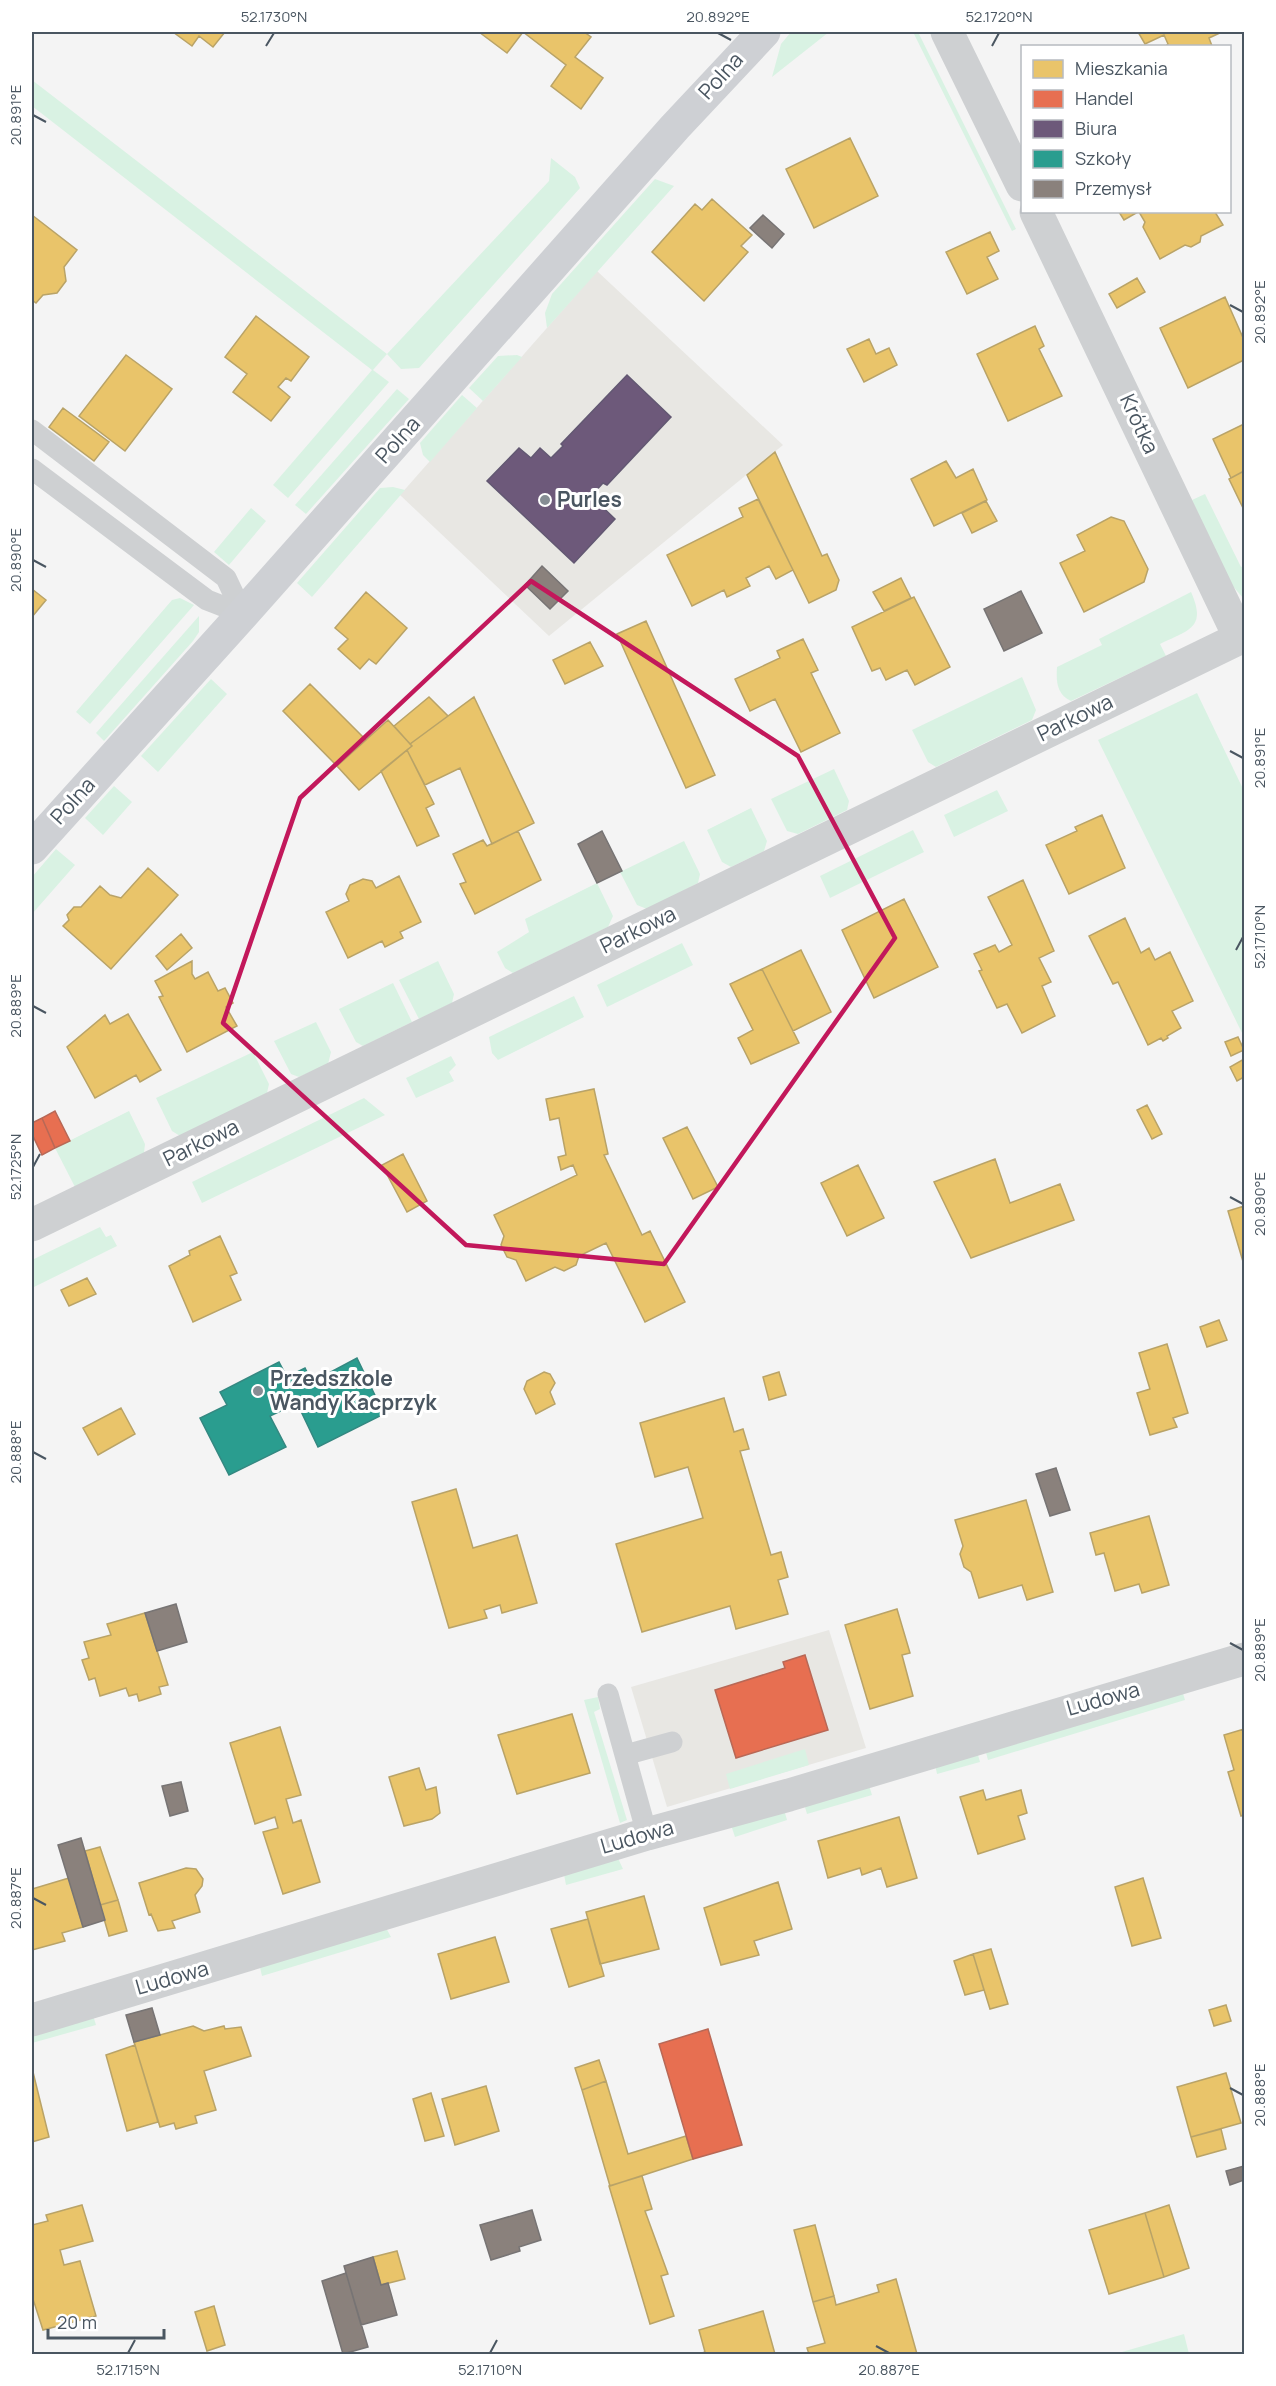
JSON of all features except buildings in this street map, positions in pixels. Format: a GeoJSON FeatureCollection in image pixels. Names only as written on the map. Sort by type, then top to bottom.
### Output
{"type":"FeatureCollection","features":[{"type":"Feature","properties":{"kind":"street","name":"Polna"},"geometry":{"type":"LineString","coordinates":[[32,848],[243,614],[653,151],[764,32]]}},
{"type":"Feature","properties":{"kind":"street"},"geometry":{"type":"LineString","coordinates":[[947,32],[1021,181]]}},
{"type":"Feature","properties":{"kind":"street","name":"Krótka"},"geometry":{"type":"LineString","coordinates":[[1036,213],[1242,637]]}},
{"type":"Feature","properties":{"kind":"street","name":"Parkowa"},"geometry":{"type":"LineString","coordinates":[[32,1225],[1242,637]]}},
{"type":"Feature","properties":{"kind":"street","name":"Ludowa"},"geometry":{"type":"LineString","coordinates":[[32,2020],[647,1834],[789,1795],[1245,1659]]}},
{"type":"Feature","properties":{"kind":"lane"},"geometry":{"type":"LineString","coordinates":[[32,430],[226,578],[243,614]]}},
{"type":"Feature","properties":{"kind":"lane"},"geometry":{"type":"LineString","coordinates":[[32,469],[207,600],[243,614]]}},
{"type":"Feature","properties":{"kind":"lane"},"geometry":{"type":"LineString","coordinates":[[608,1694],[647,1834]]}},
{"type":"Feature","properties":{"kind":"lane"},"geometry":{"type":"LineString","coordinates":[[625,1755],[672,1742]]}},
{"type":"Feature","properties":{"kind":"highlighted area"},"geometry":{"type":"Polygon","coordinates":[[[531,581],[798,756],[895,938],[664,1264],[466,1245],[223,1023],[300,798],[531,581]]]}},
{"type":"Feature","properties":{"kind":"shaded area"},"geometry":{"type":"Polygon","coordinates":[[[597,271],[783,445],[549,636],[400,495],[597,271]]]}},
{"type":"Feature","properties":{"kind":"shaded area"},"geometry":{"type":"Polygon","coordinates":[[[829,1630],[866,1748],[667,1807],[631,1687],[829,1630]]]}},
{"type":"Feature","properties":{"kind":"green space"},"geometry":{"type":"Polygon","coordinates":[[[791,32],[829,32],[772,77],[781,44],[791,32]]]}},
{"type":"Feature","properties":{"kind":"green space"},"geometry":{"type":"Polygon","coordinates":[[[913,32],[918,32],[1016,229],[1012,231],[913,32]]]}},
{"type":"Feature","properties":{"kind":"green space"},"geometry":{"type":"Polygon","coordinates":[[[32,80],[387,354],[373,370],[389,382],[288,498],[273,485],[372,370],[32,106],[32,80]]]}},
{"type":"Feature","properties":{"kind":"green space"},"geometry":{"type":"Polygon","coordinates":[[[551,158],[575,177],[580,188],[419,368],[401,369],[387,354],[549,181],[551,158]]]}},
{"type":"Feature","properties":{"kind":"green space"},"geometry":{"type":"Polygon","coordinates":[[[655,179],[674,186],[547,328],[545,313],[552,294],[655,179]]]}},
{"type":"Feature","properties":{"kind":"green space"},"geometry":{"type":"Polygon","coordinates":[[[498,356],[522,357],[483,401],[469,388],[498,356]]]}},
{"type":"Feature","properties":{"kind":"green space"},"geometry":{"type":"Polygon","coordinates":[[[397,389],[409,399],[306,514],[295,505],[397,389]]]}},
{"type":"Feature","properties":{"kind":"green space"},"geometry":{"type":"Polygon","coordinates":[[[462,395],[477,408],[430,462],[423,455],[420,443],[462,395]]]}},
{"type":"Feature","properties":{"kind":"green space"},"geometry":{"type":"Polygon","coordinates":[[[393,487],[405,490],[312,597],[297,583],[380,488],[393,487]]]}},
{"type":"Feature","properties":{"kind":"green space"},"geometry":{"type":"Polygon","coordinates":[[[1205,494],[1241,567],[1244,566],[1244,599],[1230,583],[1192,500],[1205,494]]]}},
{"type":"Feature","properties":{"kind":"green space"},"geometry":{"type":"Polygon","coordinates":[[[251,508],[266,521],[229,565],[214,552],[251,508]]]}},
{"type":"Feature","properties":{"kind":"green space"},"geometry":{"type":"Polygon","coordinates":[[[1191,592],[1197,613],[1196,621],[1187,631],[1160,644],[1166,656],[1071,701],[1063,695],[1057,683],[1057,667],[1102,645],[1099,639],[1191,592]]]}},
{"type":"Feature","properties":{"kind":"green space"},"geometry":{"type":"Polygon","coordinates":[[[180,598],[194,605],[90,724],[76,712],[172,600],[180,598]]]}},
{"type":"Feature","properties":{"kind":"green space"},"geometry":{"type":"Polygon","coordinates":[[[199,616],[199,632],[193,641],[104,741],[96,733],[199,616]]]}},
{"type":"Feature","properties":{"kind":"green space"},"geometry":{"type":"Polygon","coordinates":[[[1022,677],[1036,710],[1032,720],[936,767],[928,762],[912,730],[1022,677]]]}},
{"type":"Feature","properties":{"kind":"green space"},"geometry":{"type":"Polygon","coordinates":[[[211,679],[227,694],[158,772],[141,756],[211,679]]]}},
{"type":"Feature","properties":{"kind":"green space"},"geometry":{"type":"Polygon","coordinates":[[[1197,693],[1244,791],[1244,1037],[1098,740],[1197,693]]]}},
{"type":"Feature","properties":{"kind":"green space"},"geometry":{"type":"Polygon","coordinates":[[[834,769],[849,801],[847,810],[798,834],[787,831],[771,799],[834,769]]]}},
{"type":"Feature","properties":{"kind":"green space"},"geometry":{"type":"Polygon","coordinates":[[[114,786],[132,802],[103,835],[85,818],[114,786]]]}},
{"type":"Feature","properties":{"kind":"green space"},"geometry":{"type":"Polygon","coordinates":[[[997,790],[1008,811],[954,837],[944,815],[997,790]]]}},
{"type":"Feature","properties":{"kind":"green space"},"geometry":{"type":"Polygon","coordinates":[[[751,808],[767,841],[764,851],[731,867],[722,862],[707,830],[751,808]]]}},
{"type":"Feature","properties":{"kind":"green space"},"geometry":{"type":"Polygon","coordinates":[[[913,830],[924,852],[830,898],[820,876],[913,830]]]}},
{"type":"Feature","properties":{"kind":"green space"},"geometry":{"type":"Polygon","coordinates":[[[684,841],[700,874],[698,883],[647,909],[637,905],[620,872],[684,841]]]}},
{"type":"Feature","properties":{"kind":"green space"},"geometry":{"type":"Polygon","coordinates":[[[56,849],[75,865],[32,914],[32,877],[56,849]]]}},
{"type":"Feature","properties":{"kind":"green space"},"geometry":{"type":"Polygon","coordinates":[[[597,883],[613,916],[608,927],[513,973],[505,968],[497,952],[529,932],[525,919],[597,883]]]}},
{"type":"Feature","properties":{"kind":"green space"},"geometry":{"type":"Polygon","coordinates":[[[682,943],[693,965],[607,1007],[597,985],[682,943]]]}},
{"type":"Feature","properties":{"kind":"green space"},"geometry":{"type":"Polygon","coordinates":[[[438,961],[454,994],[452,1003],[419,1019],[399,980],[438,961]]]}},
{"type":"Feature","properties":{"kind":"green space"},"geometry":{"type":"Polygon","coordinates":[[[393,983],[412,1022],[363,1046],[356,1042],[339,1009],[393,983]]]}},
{"type":"Feature","properties":{"kind":"green space"},"geometry":{"type":"Polygon","coordinates":[[[574,996],[584,1017],[498,1060],[492,1053],[489,1037],[574,996]]]}},
{"type":"Feature","properties":{"kind":"green space"},"geometry":{"type":"Polygon","coordinates":[[[316,1022],[331,1052],[328,1064],[299,1077],[291,1074],[274,1041],[316,1022]]]}},
{"type":"Feature","properties":{"kind":"green space"},"geometry":{"type":"Polygon","coordinates":[[[253,1052],[269,1084],[267,1093],[180,1136],[172,1131],[156,1098],[253,1052]]]}},
{"type":"Feature","properties":{"kind":"green space"},"geometry":{"type":"Polygon","coordinates":[[[451,1056],[456,1065],[449,1072],[454,1081],[416,1098],[406,1078],[451,1056]]]}},
{"type":"Feature","properties":{"kind":"green space"},"geometry":{"type":"Polygon","coordinates":[[[364,1098],[385,1115],[202,1203],[192,1182],[364,1098]]]}},
{"type":"Feature","properties":{"kind":"green space"},"geometry":{"type":"Polygon","coordinates":[[[129,1111],[145,1144],[144,1153],[75,1187],[55,1148],[129,1111]]]}},
{"type":"Feature","properties":{"kind":"green space"},"geometry":{"type":"Polygon","coordinates":[[[100,1227],[106,1237],[111,1235],[117,1246],[32,1288],[32,1260],[100,1227]]]}},
{"type":"Feature","properties":{"kind":"green space"},"geometry":{"type":"Polygon","coordinates":[[[1181,1687],[1185,1700],[988,1760],[984,1745],[1181,1687]]]}},
{"type":"Feature","properties":{"kind":"green space"},"geometry":{"type":"Polygon","coordinates":[[[598,1697],[600,1709],[594,1712],[627,1820],[620,1823],[584,1700],[598,1697]]]}},
{"type":"Feature","properties":{"kind":"green space"},"geometry":{"type":"Polygon","coordinates":[[[976,1748],[980,1762],[937,1774],[934,1759],[976,1748]]]}},
{"type":"Feature","properties":{"kind":"green space"},"geometry":{"type":"Polygon","coordinates":[[[805,1749],[809,1765],[730,1789],[726,1774],[805,1749]]]}},
{"type":"Feature","properties":{"kind":"green space"},"geometry":{"type":"Polygon","coordinates":[[[867,1779],[872,1795],[807,1814],[803,1800],[867,1779]]]}},
{"type":"Feature","properties":{"kind":"green space"},"geometry":{"type":"Polygon","coordinates":[[[783,1806],[787,1820],[735,1837],[730,1822],[783,1806]]]}},
{"type":"Feature","properties":{"kind":"green space"},"geometry":{"type":"Polygon","coordinates":[[[616,1854],[623,1869],[566,1885],[563,1869],[616,1854]]]}},
{"type":"Feature","properties":{"kind":"green space"},"geometry":{"type":"Polygon","coordinates":[[[385,1926],[391,1937],[262,1976],[259,1963],[385,1926]]]}},
{"type":"Feature","properties":{"kind":"green space"},"geometry":{"type":"Polygon","coordinates":[[[92,2012],[96,2025],[32,2043],[32,2031],[92,2012]]]}},
{"type":"Feature","properties":{"kind":"green space"},"geometry":{"type":"Polygon","coordinates":[[[1184,2334],[1189,2354],[1115,2354],[1184,2334]]]}},
{"type":"Feature","properties":{"kind":"place","name":"Purles"},"geometry":{"type":"Point","coordinates":[545,500]}},
{"type":"Feature","properties":{"kind":"place","name":"Przedszkole Wandy Kacprzyk"},"geometry":{"type":"Point","coordinates":[258,1391]}}]}
